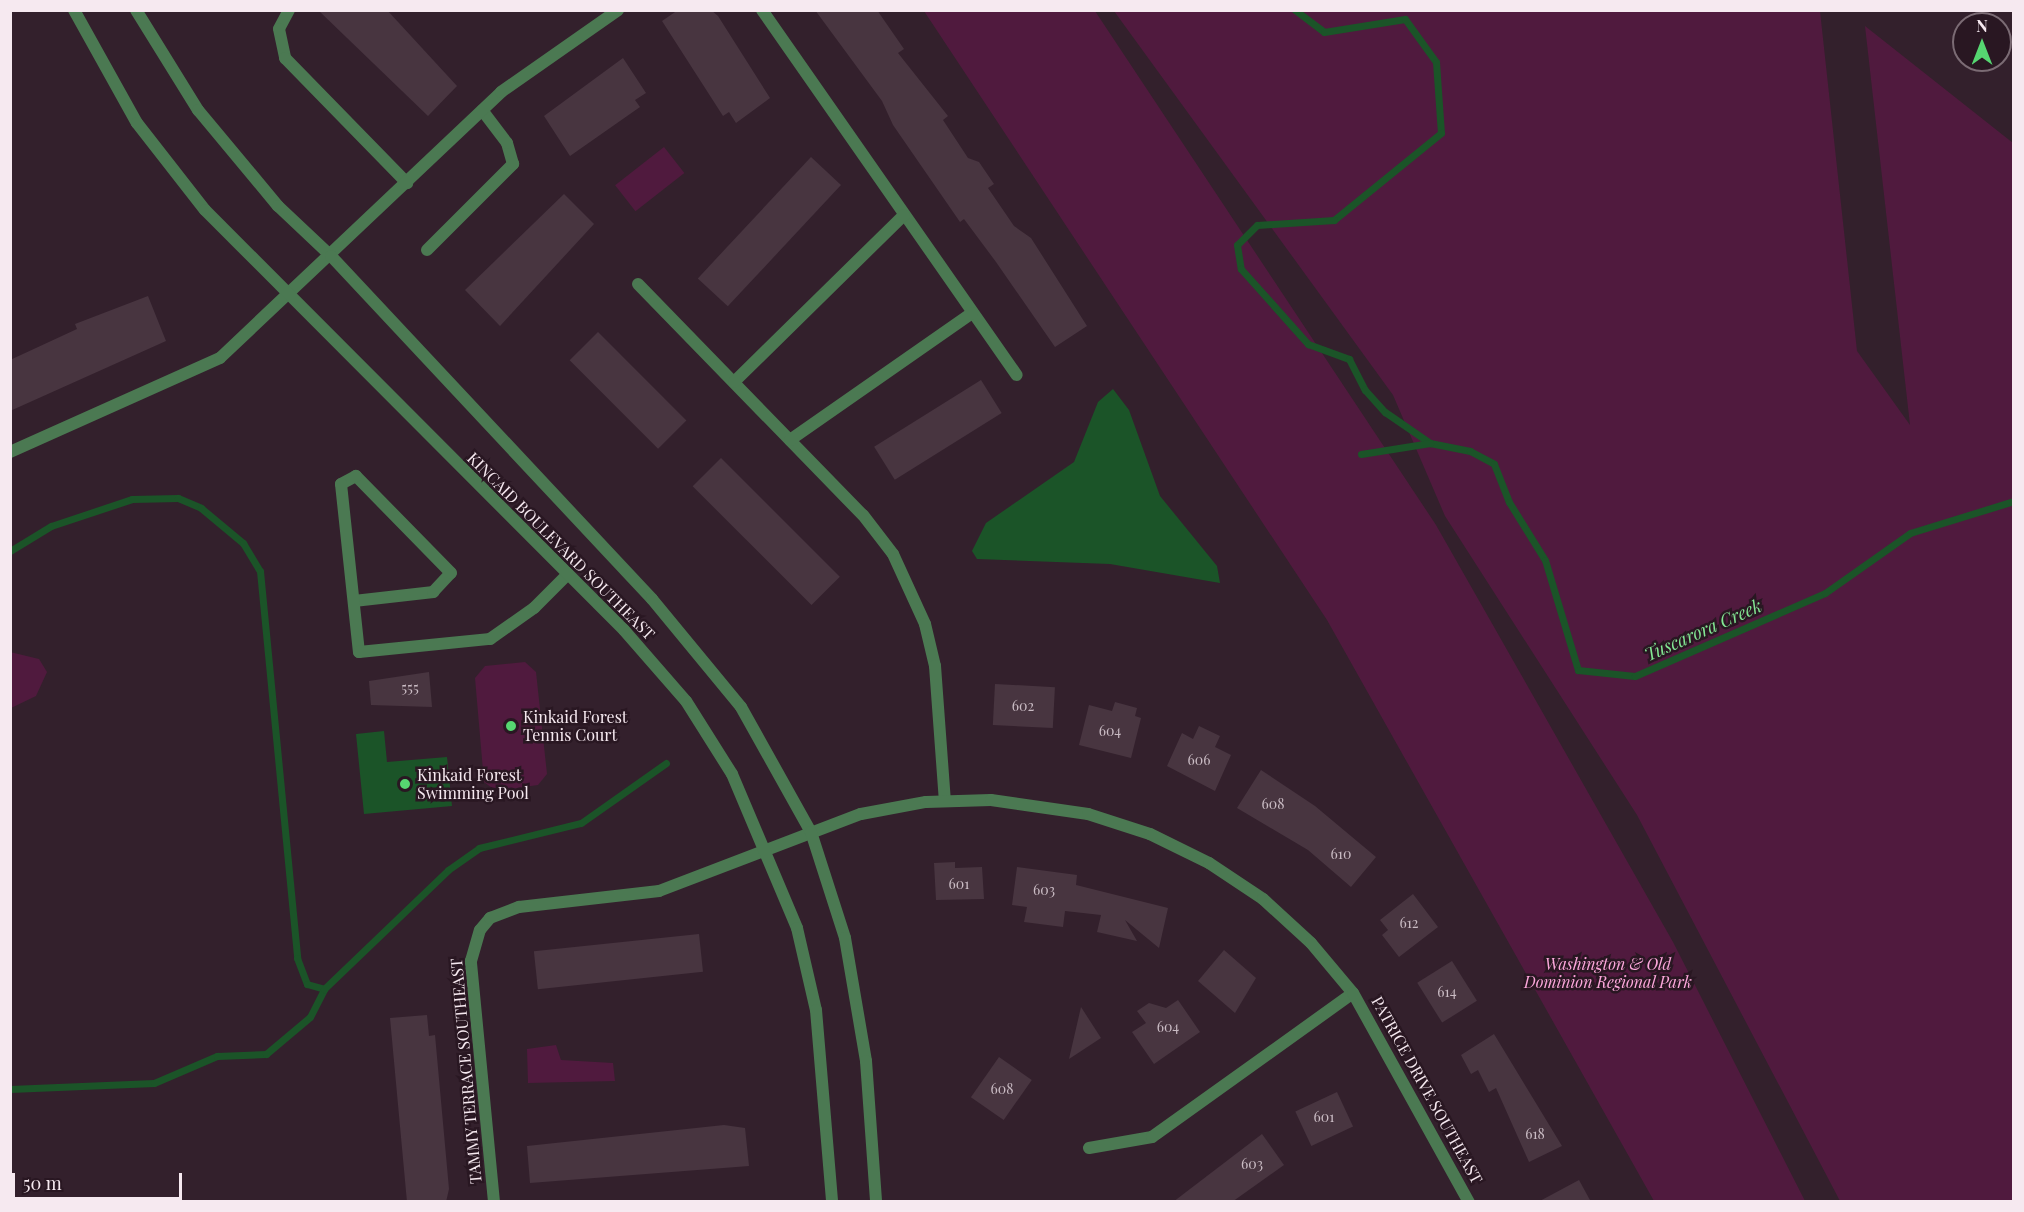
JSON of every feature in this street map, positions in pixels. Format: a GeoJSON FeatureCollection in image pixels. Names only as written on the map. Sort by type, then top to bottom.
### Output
{"type":"FeatureCollection","features":[{"type":"Feature","properties":{"kind":"street","name":"KINCAID BOULEVARD SOUTHEAST"},"geometry":{"type":"LineString","coordinates":[[74,10],[137,123],[205,210],[289,298],[568,574],[686,701],[732,774],[767,850],[797,928],[816,1010],[832,1202]]}},
{"type":"Feature","properties":{"kind":"street","name":"KINCAID BOULEVARD SOUTHEAST"},"geometry":{"type":"LineString","coordinates":[[136,10],[216,134],[278,206],[331,256],[652,599],[741,707],[811,832],[846,938],[857,995],[876,1202]]}},
{"type":"Feature","properties":{"kind":"street"},"geometry":{"type":"LineString","coordinates":[[289,10],[279,29],[285,58],[407,183]]}},
{"type":"Feature","properties":{"kind":"street"},"geometry":{"type":"LineString","coordinates":[[10,452],[220,358],[289,298],[482,110],[618,10]]}},
{"type":"Feature","properties":{"kind":"street"},"geometry":{"type":"LineString","coordinates":[[762,10],[1017,375]]}},
{"type":"Feature","properties":{"kind":"street"},"geometry":{"type":"LineString","coordinates":[[426,250],[513,165],[507,143],[482,110]]}},
{"type":"Feature","properties":{"kind":"street"},"geometry":{"type":"LineString","coordinates":[[734,382],[904,216]]}},
{"type":"Feature","properties":{"kind":"street"},"geometry":{"type":"LineString","coordinates":[[638,284],[862,515],[910,586],[935,666],[945,801]]}},
{"type":"Feature","properties":{"kind":"street"},"geometry":{"type":"LineString","coordinates":[[790,440],[972,313]]}},
{"type":"Feature","properties":{"kind":"street"},"geometry":{"type":"LineString","coordinates":[[354,601],[433,592],[451,573],[356,476],[341,484],[359,652],[474,643],[507,630],[568,574]]}},
{"type":"Feature","properties":{"kind":"street","name":"PATRICE DRIVE SOUTHEAST"},"geometry":{"type":"LineString","coordinates":[[811,832],[861,814],[945,801],[1056,807],[1119,823],[1180,848],[1263,899],[1311,943],[1353,993],[1469,1202]]}},
{"type":"Feature","properties":{"kind":"street","name":"TAMMY TERRACE SOUTHEAST"},"geometry":{"type":"LineString","coordinates":[[494,1202],[471,961],[480,930],[504,910],[659,891],[811,832]]}},
{"type":"Feature","properties":{"kind":"street"},"geometry":{"type":"LineString","coordinates":[[1089,1148],[1152,1137],[1353,993]]}},
{"type":"Feature","properties":{"kind":"green space","name":"Washington & Old Dominion Regional Park"},"geometry":{"type":"Polygon","coordinates":[[[924,11],[1095,11],[1436,525],[1673,942],[1805,1201],[1654,1201],[1327,620],[924,11]]]}},
{"type":"Feature","properties":{"kind":"green space"},"geometry":{"type":"Polygon","coordinates":[[[1114,11],[1820,11],[1857,351],[1910,425],[1865,26],[2013,143],[2013,1201],[1840,1201],[1637,815],[1445,516],[1393,395],[1114,11]]]}},
{"type":"Feature","properties":{"kind":"green space"},"geometry":{"type":"Polygon","coordinates":[[[664,147],[684,173],[635,211],[615,185],[664,147]]]}},
{"type":"Feature","properties":{"kind":"green space"},"geometry":{"type":"Polygon","coordinates":[[[10,652],[39,659],[47,672],[36,696],[11,708],[10,652]]]}},
{"type":"Feature","properties":{"kind":"green space","name":"Kinkaid Forest Tennis Court"},"geometry":{"type":"Polygon","coordinates":[[[525,662],[536,672],[547,774],[538,785],[496,791],[484,782],[475,678],[485,666],[525,662]]]}},
{"type":"Feature","properties":{"kind":"green space"},"geometry":{"type":"Polygon","coordinates":[[[556,1045],[561,1060],[613,1063],[615,1081],[528,1083],[527,1049],[556,1045]]]}},
{"type":"Feature","properties":{"kind":"shaded area"},"geometry":{"type":"Polygon","coordinates":[[[1113,389],[1129,410],[1160,496],[1217,566],[1220,583],[1110,564],[977,559],[972,551],[986,523],[1074,462],[1098,402],[1113,389]]]}},
{"type":"Feature","properties":{"kind":"shaded area","name":"Kinkaid Forest Swimming Pool"},"geometry":{"type":"Polygon","coordinates":[[[384,731],[387,762],[447,757],[452,806],[364,814],[356,734],[384,731]]]}},
{"type":"Feature","properties":{"kind":"building"},"geometry":{"type":"Polygon","coordinates":[[[318,10],[387,10],[457,86],[428,116],[318,10]]]}},
{"type":"Feature","properties":{"kind":"building"},"geometry":{"type":"Polygon","coordinates":[[[678,10],[711,10],[718,16],[770,98],[736,123],[729,112],[723,116],[662,21],[678,10]]]}},
{"type":"Feature","properties":{"kind":"building"},"geometry":{"type":"Polygon","coordinates":[[[815,10],[877,10],[904,49],[898,53],[948,116],[943,120],[968,158],[979,162],[994,184],[988,188],[1014,226],[1031,238],[1087,326],[1055,347],[964,219],[960,222],[893,125],[882,101],[815,10]]]}},
{"type":"Feature","properties":{"kind":"building"},"geometry":{"type":"Polygon","coordinates":[[[623,58],[646,93],[635,100],[640,107],[570,156],[544,116],[623,58]]]}},
{"type":"Feature","properties":{"kind":"building"},"geometry":{"type":"Polygon","coordinates":[[[811,157],[841,185],[728,306],[698,278],[811,157]]]}},
{"type":"Feature","properties":{"kind":"building"},"geometry":{"type":"Polygon","coordinates":[[[564,194],[594,224],[500,326],[465,290],[564,194]]]}},
{"type":"Feature","properties":{"kind":"building"},"geometry":{"type":"Polygon","coordinates":[[[148,296],[166,341],[10,411],[10,360],[77,329],[75,324],[148,296]]]}},
{"type":"Feature","properties":{"kind":"building"},"geometry":{"type":"Polygon","coordinates":[[[598,332],[686,420],[658,449],[570,360],[598,332]]]}},
{"type":"Feature","properties":{"kind":"building"},"geometry":{"type":"Polygon","coordinates":[[[981,380],[1002,413],[895,480],[874,447],[981,380]]]}},
{"type":"Feature","properties":{"kind":"building"},"geometry":{"type":"Polygon","coordinates":[[[721,458],[840,577],[812,605],[693,486],[721,458]]]}},
{"type":"Feature","properties":{"kind":"building"},"geometry":{"type":"Polygon","coordinates":[[[429,672],[432,707],[371,705],[369,681],[429,672]]]}},
{"type":"Feature","properties":{"kind":"building"},"geometry":{"type":"Polygon","coordinates":[[[995,684],[1055,687],[1053,728],[993,725],[995,684]]]}},
{"type":"Feature","properties":{"kind":"building"},"geometry":{"type":"Polygon","coordinates":[[[1115,702],[1137,708],[1135,716],[1141,718],[1131,758],[1079,745],[1089,705],[1112,711],[1115,702]]]}},
{"type":"Feature","properties":{"kind":"building"},"geometry":{"type":"Polygon","coordinates":[[[1199,726],[1220,736],[1215,747],[1231,755],[1215,791],[1167,766],[1182,733],[1193,739],[1199,726]]]}},
{"type":"Feature","properties":{"kind":"building"},"geometry":{"type":"Polygon","coordinates":[[[1261,770],[1315,806],[1376,857],[1351,887],[1308,850],[1237,808],[1261,770]]]}},
{"type":"Feature","properties":{"kind":"building"},"geometry":{"type":"Polygon","coordinates":[[[955,862],[955,868],[982,867],[984,899],[936,900],[934,863],[955,862]]]}},
{"type":"Feature","properties":{"kind":"building"},"geometry":{"type":"Polygon","coordinates":[[[1017,867],[1077,875],[1076,885],[1168,908],[1159,948],[1125,920],[1137,941],[1097,932],[1101,915],[1065,911],[1063,927],[1024,922],[1027,907],[1012,905],[1017,867]]]}},
{"type":"Feature","properties":{"kind":"building"},"geometry":{"type":"Polygon","coordinates":[[[1413,894],[1438,927],[1399,957],[1382,935],[1388,930],[1380,920],[1413,894]]]}},
{"type":"Feature","properties":{"kind":"building"},"geometry":{"type":"Polygon","coordinates":[[[699,934],[703,972],[538,989],[534,951],[699,934]]]}},
{"type":"Feature","properties":{"kind":"building"},"geometry":{"type":"Polygon","coordinates":[[[1224,950],[1256,978],[1235,1013],[1198,981],[1224,950]]]}},
{"type":"Feature","properties":{"kind":"building"},"geometry":{"type":"Polygon","coordinates":[[[1452,961],[1477,1001],[1442,1023],[1417,983],[1452,961]]]}},
{"type":"Feature","properties":{"kind":"building"},"geometry":{"type":"Polygon","coordinates":[[[1178,1000],[1200,1032],[1154,1064],[1132,1032],[1146,1023],[1137,1011],[1149,1003],[1166,1008],[1178,1000]]]}},
{"type":"Feature","properties":{"kind":"building"},"geometry":{"type":"Polygon","coordinates":[[[1081,1007],[1101,1038],[1069,1059],[1081,1007]]]}},
{"type":"Feature","properties":{"kind":"building"},"geometry":{"type":"Polygon","coordinates":[[[427,1015],[429,1036],[435,1035],[449,1189],[446,1202],[407,1202],[390,1018],[427,1015]]]}},
{"type":"Feature","properties":{"kind":"building"},"geometry":{"type":"Polygon","coordinates":[[[1494,1034],[1562,1146],[1529,1162],[1496,1088],[1489,1092],[1478,1070],[1471,1074],[1461,1055],[1494,1034]]]}},
{"type":"Feature","properties":{"kind":"building"},"geometry":{"type":"Polygon","coordinates":[[[999,1057],[1032,1080],[1004,1120],[971,1097],[999,1057]]]}},
{"type":"Feature","properties":{"kind":"building"},"geometry":{"type":"Polygon","coordinates":[[[1337,1092],[1353,1126],[1311,1146],[1295,1111],[1337,1092]]]}},
{"type":"Feature","properties":{"kind":"building"},"geometry":{"type":"Polygon","coordinates":[[[724,1125],[745,1128],[749,1166],[530,1183],[527,1146],[724,1125]]]}},
{"type":"Feature","properties":{"kind":"building"},"geometry":{"type":"Polygon","coordinates":[[[1262,1134],[1284,1165],[1232,1202],[1173,1202],[1262,1134]]]}},
{"type":"Feature","properties":{"kind":"building"},"geometry":{"type":"Polygon","coordinates":[[[1579,1180],[1591,1202],[1538,1202],[1579,1180]]]}},
{"type":"Feature","properties":{"kind":"waterway","name":"Tuscarora Creek"},"geometry":{"type":"LineString","coordinates":[[1295,10],[1324,32],[1405,19],[1436,62],[1441,133],[1334,220],[1257,225],[1237,245],[1241,269],[1308,344],[1349,359],[1365,390],[1385,412],[1430,443],[1470,451],[1494,464],[1509,502],[1545,560],[1578,670],[1635,676],[1825,593],[1910,533],[2014,501]]}},
{"type":"Feature","properties":{"kind":"waterway"},"geometry":{"type":"LineString","coordinates":[[1361,454],[1430,443]]}},
{"type":"Feature","properties":{"kind":"waterway"},"geometry":{"type":"LineString","coordinates":[[10,551],[51,526],[132,499],[178,498],[201,508],[243,543],[260,571],[297,958],[307,984],[324,989]]}},
{"type":"Feature","properties":{"kind":"waterway"},"geometry":{"type":"LineString","coordinates":[[10,1089],[154,1083],[217,1056],[266,1054],[310,1017],[324,989],[448,870],[479,848],[581,823],[666,763]]}},
{"type":"Feature","properties":{"kind":"place","name":"Kinkaid Forest Tennis Court"},"geometry":{"type":"Point","coordinates":[511,726]}},
{"type":"Feature","properties":{"kind":"place","name":"Kinkaid Forest Swimming Pool"},"geometry":{"type":"Point","coordinates":[405,784]}}]}
